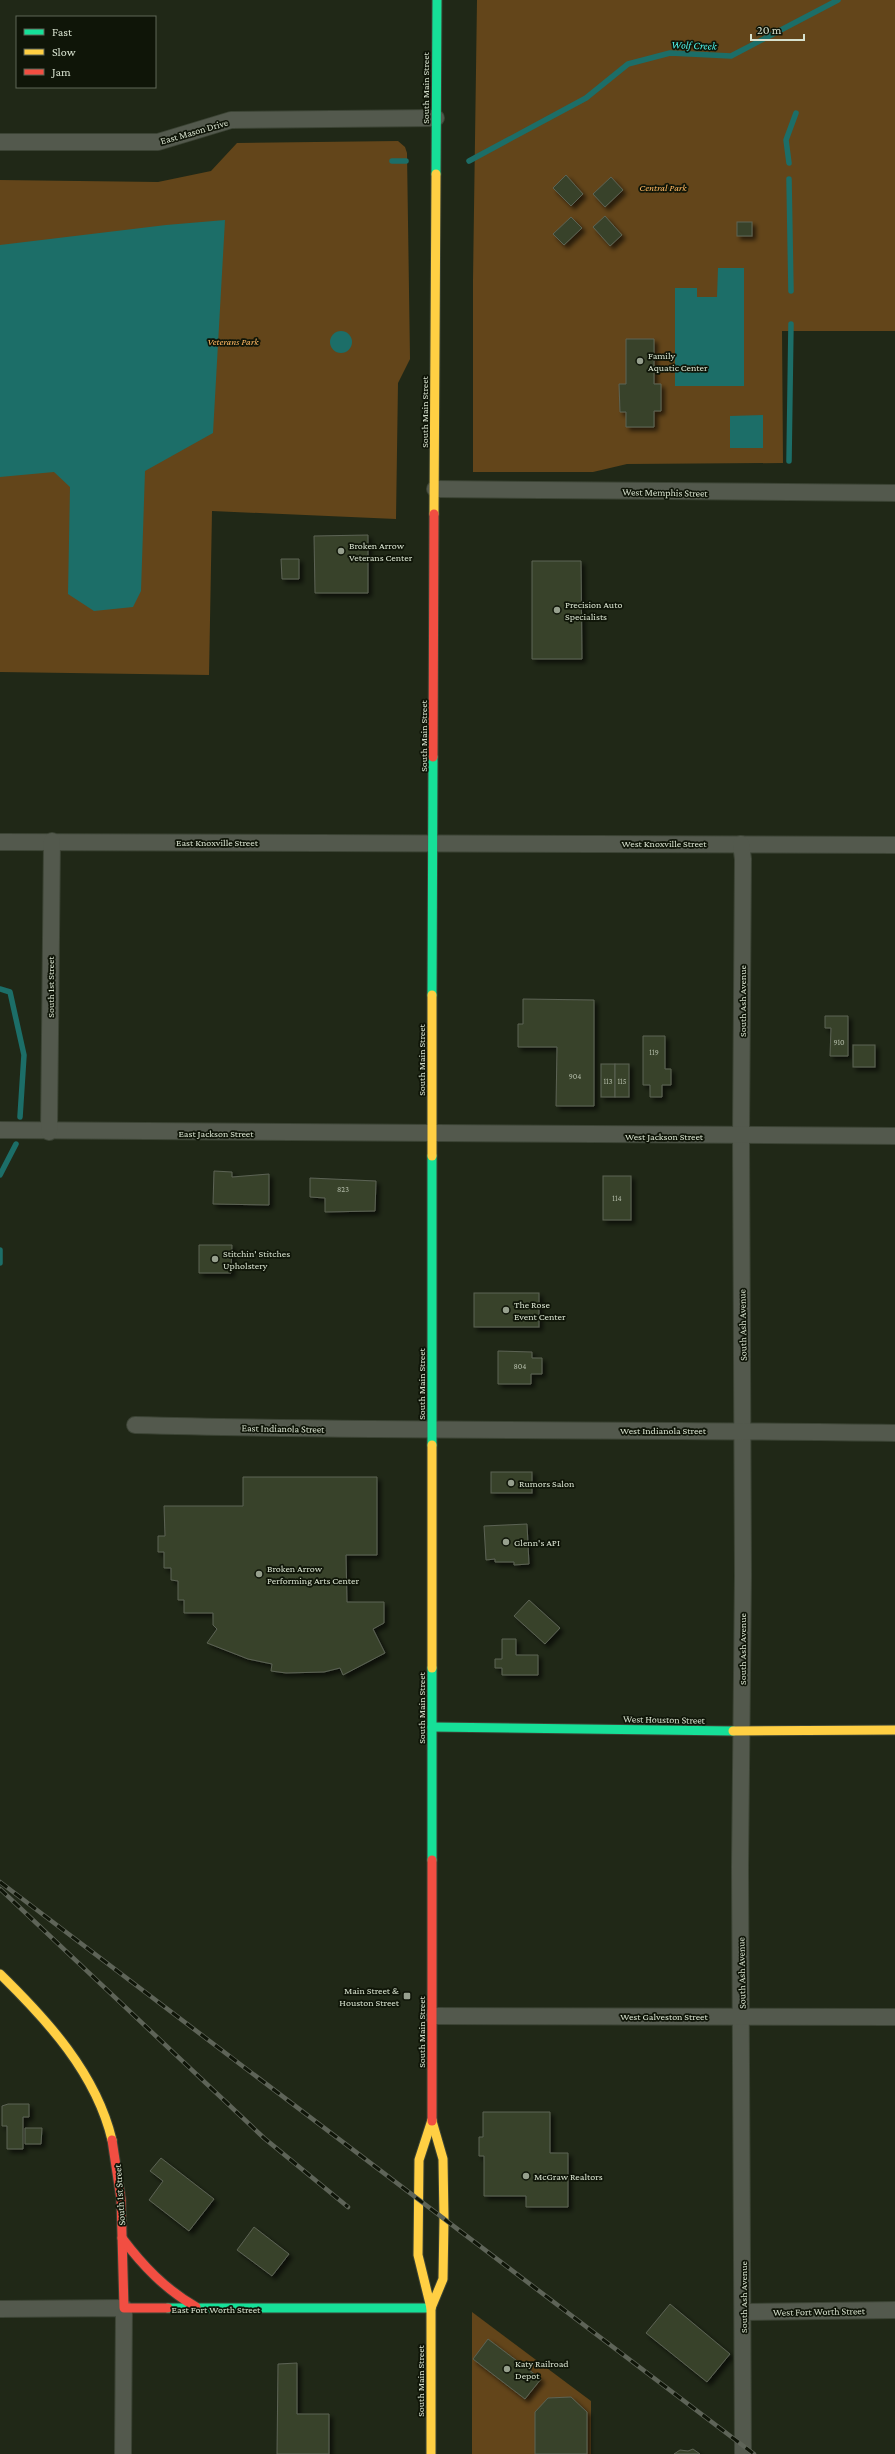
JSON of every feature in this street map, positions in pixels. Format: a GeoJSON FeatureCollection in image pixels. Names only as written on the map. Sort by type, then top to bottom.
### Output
{"type":"FeatureCollection","features":[{"type":"Feature","properties":{"kind":"street","name":"South Main Street"},"geometry":{"type":"LineString","coordinates":[[431,2308],[443,2279],[444,2219],[443,2159],[432,2120],[431,1431],[436,0]]}},
{"type":"Feature","properties":{"kind":"street","name":"East Mason Drive"},"geometry":{"type":"LineString","coordinates":[[0,142],[158,142],[231,120],[436,118]]}},
{"type":"Feature","properties":{"kind":"street","name":"West Memphis Street"},"geometry":{"type":"LineString","coordinates":[[435,490],[895,493]]}},
{"type":"Feature","properties":{"kind":"street","name":"South 1st Street"},"geometry":{"type":"LineString","coordinates":[[49,1132],[52,841]]}},
{"type":"Feature","properties":{"kind":"street","name":"East Knoxville Street"},"geometry":{"type":"LineString","coordinates":[[0,842],[434,842]]}},
{"type":"Feature","properties":{"kind":"street","name":"West Knoxville Street"},"geometry":{"type":"LineString","coordinates":[[434,842],[895,844]]}},
{"type":"Feature","properties":{"kind":"street","name":"South Ash Avenue"},"geometry":{"type":"LineString","coordinates":[[742,844],[741,1136],[743,1430],[741,1731],[743,2454]]}},
{"type":"Feature","properties":{"kind":"street","name":"East Jackson Street"},"geometry":{"type":"LineString","coordinates":[[0,1130],[49,1132],[432,1134]]}},
{"type":"Feature","properties":{"kind":"street","name":"West Jackson Street"},"geometry":{"type":"LineString","coordinates":[[432,1134],[895,1136]]}},
{"type":"Feature","properties":{"kind":"street","name":"East Indianola Street"},"geometry":{"type":"LineString","coordinates":[[135,1425],[431,1431]]}},
{"type":"Feature","properties":{"kind":"street","name":"West Indianola Street"},"geometry":{"type":"LineString","coordinates":[[431,1431],[743,1430],[895,1433]]}},
{"type":"Feature","properties":{"kind":"street","name":"West Houston Street"},"geometry":{"type":"LineString","coordinates":[[432,1727],[741,1731],[895,1730]]}},
{"type":"Feature","properties":{"kind":"street","name":"South 1st Street"},"geometry":{"type":"LineString","coordinates":[[0,1974],[41,2017],[63,2043],[92,2089],[103,2112],[116,2158],[122,2238],[124,2308],[123,2454]]}},
{"type":"Feature","properties":{"kind":"street","name":"West Galveston Street"},"geometry":{"type":"LineString","coordinates":[[432,2016],[895,2017]]}},
{"type":"Feature","properties":{"kind":"street","name":"South Main Street"},"geometry":{"type":"LineString","coordinates":[[431,2454],[431,2308],[418,2255],[419,2160],[432,2120]]}},
{"type":"Feature","properties":{"kind":"street"},"geometry":{"type":"LineString","coordinates":[[122,2238],[154,2279],[170,2293],[198,2309]]}},
{"type":"Feature","properties":{"kind":"street","name":"East Fort Worth Street"},"geometry":{"type":"LineString","coordinates":[[0,2309],[431,2308]]}},
{"type":"Feature","properties":{"kind":"street","name":"West Fort Worth Street"},"geometry":{"type":"LineString","coordinates":[[743,2312],[895,2310]]}},
{"type":"Feature","properties":{"kind":"green space","name":"Central Park"},"geometry":{"type":"Polygon","coordinates":[[[477,0],[895,0],[895,331],[782,331],[783,463],[627,464],[593,472],[473,472],[473,280],[477,0]]]}},
{"type":"Feature","properties":{"kind":"green space","name":"Veterans Park"},"geometry":{"type":"Polygon","coordinates":[[[398,141],[405,147],[407,153],[410,359],[398,383],[396,519],[212,511],[209,675],[0,672],[0,180],[158,182],[211,171],[237,143],[398,141]]]}},
{"type":"Feature","properties":{"kind":"green space"},"geometry":{"type":"Polygon","coordinates":[[[472,2312],[591,2401],[591,2454],[472,2454],[472,2312]]]}},
{"type":"Feature","properties":{"kind":"water"},"geometry":{"type":"Polygon","coordinates":[[[225,220],[213,433],[145,471],[141,591],[133,607],[94,611],[68,594],[70,487],[54,472],[0,477],[0,245],[166,225],[225,220]]]}},
{"type":"Feature","properties":{"kind":"water"},"geometry":{"type":"Polygon","coordinates":[[[718,268],[744,268],[744,386],[675,386],[675,288],[697,288],[697,297],[717,297],[718,268]]]}},
{"type":"Feature","properties":{"kind":"water"},"geometry":{"type":"Polygon","coordinates":[[[341,331],[349,334],[352,342],[349,350],[341,353],[333,350],[330,342],[333,334],[341,331]]]}},
{"type":"Feature","properties":{"kind":"water"},"geometry":{"type":"Polygon","coordinates":[[[763,415],[763,448],[730,448],[730,416],[763,415]]]}},
{"type":"Feature","properties":{"kind":"building"},"geometry":{"type":"Polygon","coordinates":[[[566,175],[583,194],[571,206],[553,188],[566,175]]]}},
{"type":"Feature","properties":{"kind":"building"},"geometry":{"type":"Polygon","coordinates":[[[611,177],[623,190],[605,207],[593,194],[611,177]]]}},
{"type":"Feature","properties":{"kind":"building"},"geometry":{"type":"Polygon","coordinates":[[[605,216],[622,235],[610,246],[593,227],[605,216]]]}},
{"type":"Feature","properties":{"kind":"building"},"geometry":{"type":"Polygon","coordinates":[[[571,217],[582,228],[564,245],[553,234],[571,217]]]}},
{"type":"Feature","properties":{"kind":"building"},"geometry":{"type":"Polygon","coordinates":[[[737,222],[752,222],[752,236],[737,236],[737,222]]]}},
{"type":"Feature","properties":{"kind":"building","name":"Family Aquatic Center"},"geometry":{"type":"Polygon","coordinates":[[[626,339],[654,339],[654,384],[661,384],[661,411],[654,411],[654,427],[626,427],[626,412],[620,412],[619,384],[626,384],[626,339]]]}},
{"type":"Feature","properties":{"kind":"building","name":"Broken Arrow Veterans Center"},"geometry":{"type":"Polygon","coordinates":[[[368,535],[368,593],[315,593],[314,536],[368,535]]]}},
{"type":"Feature","properties":{"kind":"building"},"geometry":{"type":"Polygon","coordinates":[[[281,559],[299,559],[299,579],[282,579],[281,559]]]}},
{"type":"Feature","properties":{"kind":"building","name":"Precision Auto Specialists"},"geometry":{"type":"Polygon","coordinates":[[[532,561],[581,561],[582,659],[532,659],[532,561]]]}},
{"type":"Feature","properties":{"kind":"building"},"geometry":{"type":"Polygon","coordinates":[[[523,999],[594,1000],[594,1106],[556,1106],[557,1047],[518,1047],[518,1024],[523,1024],[523,999]]]}},
{"type":"Feature","properties":{"kind":"building"},"geometry":{"type":"Polygon","coordinates":[[[825,1016],[848,1016],[848,1056],[830,1056],[831,1028],[825,1028],[825,1016]]]}},
{"type":"Feature","properties":{"kind":"building"},"geometry":{"type":"Polygon","coordinates":[[[643,1036],[665,1036],[665,1069],[671,1069],[671,1085],[662,1085],[662,1097],[650,1097],[650,1085],[643,1085],[643,1036]]]}},
{"type":"Feature","properties":{"kind":"building"},"geometry":{"type":"Polygon","coordinates":[[[853,1045],[875,1045],[875,1067],[853,1067],[853,1045]]]}},
{"type":"Feature","properties":{"kind":"building"},"geometry":{"type":"Polygon","coordinates":[[[601,1064],[615,1064],[615,1097],[601,1097],[601,1064]]]}},
{"type":"Feature","properties":{"kind":"building"},"geometry":{"type":"Polygon","coordinates":[[[615,1064],[629,1064],[629,1097],[615,1097],[615,1064]]]}},
{"type":"Feature","properties":{"kind":"building"},"geometry":{"type":"Polygon","coordinates":[[[214,1171],[232,1172],[232,1177],[269,1174],[269,1205],[213,1204],[214,1171]]]}},
{"type":"Feature","properties":{"kind":"building"},"geometry":{"type":"Polygon","coordinates":[[[603,1176],[631,1176],[631,1220],[603,1220],[603,1176]]]}},
{"type":"Feature","properties":{"kind":"building"},"geometry":{"type":"Polygon","coordinates":[[[310,1178],[376,1181],[375,1211],[325,1212],[325,1198],[310,1197],[310,1178]]]}},
{"type":"Feature","properties":{"kind":"building","name":"Stitchin' Stitches Upholstery"},"geometry":{"type":"Polygon","coordinates":[[[199,1245],[232,1245],[231,1273],[199,1273],[199,1245]]]}},
{"type":"Feature","properties":{"kind":"building","name":"The Rose Event Center"},"geometry":{"type":"Polygon","coordinates":[[[474,1293],[539,1293],[539,1327],[474,1327],[474,1293]]]}},
{"type":"Feature","properties":{"kind":"building"},"geometry":{"type":"Polygon","coordinates":[[[498,1351],[532,1352],[532,1358],[542,1358],[542,1374],[531,1374],[531,1384],[498,1384],[498,1351]]]}},
{"type":"Feature","properties":{"kind":"building","name":"Rumors Salon"},"geometry":{"type":"Polygon","coordinates":[[[491,1472],[532,1472],[532,1493],[491,1493],[491,1472]]]}},
{"type":"Feature","properties":{"kind":"building","name":"Broken Arrow Performing Arts Center"},"geometry":{"type":"Polygon","coordinates":[[[243,1477],[377,1477],[377,1555],[346,1555],[347,1602],[384,1602],[384,1623],[373,1629],[385,1653],[343,1675],[340,1668],[324,1672],[286,1673],[271,1671],[272,1664],[248,1659],[207,1643],[217,1629],[213,1625],[213,1613],[184,1613],[184,1600],[178,1600],[178,1581],[171,1580],[171,1568],[164,1568],[164,1552],[158,1552],[158,1536],[165,1536],[164,1506],[243,1506],[243,1477]]]}},
{"type":"Feature","properties":{"kind":"building","name":"Glenn's API"},"geometry":{"type":"Polygon","coordinates":[[[527,1524],[529,1564],[514,1565],[514,1562],[495,1562],[495,1559],[486,1560],[484,1526],[527,1524]]]}},
{"type":"Feature","properties":{"kind":"building"},"geometry":{"type":"Polygon","coordinates":[[[529,1600],[560,1628],[545,1644],[514,1616],[529,1600]]]}},
{"type":"Feature","properties":{"kind":"building"},"geometry":{"type":"Polygon","coordinates":[[[502,1639],[516,1639],[516,1655],[538,1655],[538,1675],[502,1675],[502,1668],[495,1668],[495,1659],[502,1659],[502,1639]]]}},
{"type":"Feature","properties":{"kind":"building"},"geometry":{"type":"Polygon","coordinates":[[[8,2104],[29,2104],[29,2117],[23,2117],[23,2149],[7,2149],[7,2126],[2,2126],[2,2106],[8,2104]]]}},
{"type":"Feature","properties":{"kind":"building","name":"McGraw Realtors"},"geometry":{"type":"Polygon","coordinates":[[[483,2112],[550,2112],[550,2153],[568,2153],[568,2207],[526,2207],[526,2196],[484,2196],[484,2156],[479,2156],[479,2137],[483,2137],[483,2112]]]}},
{"type":"Feature","properties":{"kind":"building"},"geometry":{"type":"Polygon","coordinates":[[[25,2128],[42,2128],[41,2144],[25,2144],[25,2128]]]}},
{"type":"Feature","properties":{"kind":"building"},"geometry":{"type":"Polygon","coordinates":[[[161,2158],[214,2199],[189,2231],[149,2200],[163,2181],[150,2171],[161,2158]]]}},
{"type":"Feature","properties":{"kind":"building"},"geometry":{"type":"Polygon","coordinates":[[[254,2227],[289,2254],[272,2276],[237,2250],[254,2227]]]}},
{"type":"Feature","properties":{"kind":"building"},"geometry":{"type":"Polygon","coordinates":[[[670,2304],[730,2354],[707,2382],[646,2333],[670,2304]]]}},
{"type":"Feature","properties":{"kind":"building","name":"Katy Railroad Depot"},"geometry":{"type":"Polygon","coordinates":[[[488,2339],[541,2379],[525,2399],[473,2359],[488,2339]]]}},
{"type":"Feature","properties":{"kind":"building"},"geometry":{"type":"Polygon","coordinates":[[[297,2363],[297,2414],[329,2414],[329,2454],[277,2454],[278,2364],[297,2363]]]}},
{"type":"Feature","properties":{"kind":"building"},"geometry":{"type":"Polygon","coordinates":[[[571,2397],[587,2412],[587,2454],[535,2454],[535,2412],[548,2398],[571,2397]]]}},
{"type":"Feature","properties":{"kind":"building"},"geometry":{"type":"Polygon","coordinates":[[[693,2449],[700,2454],[674,2454],[680,2450],[688,2451],[693,2449]]]}},
{"type":"Feature","properties":{"kind":"waterway","name":"Wolf Creek"},"geometry":{"type":"LineString","coordinates":[[469,161],[586,98],[628,64],[670,53],[731,56],[838,0]]}},
{"type":"Feature","properties":{"kind":"waterway"},"geometry":{"type":"LineString","coordinates":[[789,163],[786,140],[796,113]]}},
{"type":"Feature","properties":{"kind":"waterway","name":"Wolf Creek"},"geometry":{"type":"LineString","coordinates":[[392,161],[406,161]]}},
{"type":"Feature","properties":{"kind":"waterway"},"geometry":{"type":"LineString","coordinates":[[789,179],[791,291]]}},
{"type":"Feature","properties":{"kind":"waterway"},"geometry":{"type":"LineString","coordinates":[[789,461],[791,324]]}},
{"type":"Feature","properties":{"kind":"waterway"},"geometry":{"type":"LineString","coordinates":[[0,989],[10,992],[24,1055],[20,1117]]}},
{"type":"Feature","properties":{"kind":"waterway"},"geometry":{"type":"LineString","coordinates":[[0,1175],[16,1144]]}},
{"type":"Feature","properties":{"kind":"waterway"},"geometry":{"type":"LineString","coordinates":[[0,1250],[0,1263]]}},
{"type":"Feature","properties":{"kind":"railway"},"geometry":{"type":"LineString","coordinates":[[0,1882],[754,2454]]}},
{"type":"Feature","properties":{"kind":"railway"},"geometry":{"type":"LineString","coordinates":[[0,1889],[264,2138],[348,2207]]}},
{"type":"Feature","properties":{"kind":"traffic: fast"},"geometry":{"type":"LineString","coordinates":[[436,174],[437,0]]}},
{"type":"Feature","properties":{"kind":"traffic: fast"},"geometry":{"type":"LineString","coordinates":[[432,995],[433,757]]}},
{"type":"Feature","properties":{"kind":"traffic: fast"},"geometry":{"type":"LineString","coordinates":[[432,1156],[432,1445]]}},
{"type":"Feature","properties":{"kind":"traffic: fast"},"geometry":{"type":"LineString","coordinates":[[432,1668],[432,1860]]}},
{"type":"Feature","properties":{"kind":"traffic: fast"},"geometry":{"type":"LineString","coordinates":[[432,1727],[733,1731]]}},
{"type":"Feature","properties":{"kind":"traffic: fast"},"geometry":{"type":"LineString","coordinates":[[168,2308],[431,2308]]}},
{"type":"Feature","properties":{"kind":"traffic: slow"},"geometry":{"type":"LineString","coordinates":[[434,514],[436,174]]}},
{"type":"Feature","properties":{"kind":"traffic: slow"},"geometry":{"type":"LineString","coordinates":[[432,995],[432,1156]]}},
{"type":"Feature","properties":{"kind":"traffic: slow"},"geometry":{"type":"LineString","coordinates":[[432,1445],[432,1668]]}},
{"type":"Feature","properties":{"kind":"traffic: slow"},"geometry":{"type":"LineString","coordinates":[[733,1731],[895,1730]]}},
{"type":"Feature","properties":{"kind":"traffic: slow"},"geometry":{"type":"LineString","coordinates":[[0,1974],[35,2010],[68,2049],[94,2092],[105,2116],[112,2140]]}},
{"type":"Feature","properties":{"kind":"traffic: slow"},"geometry":{"type":"LineString","coordinates":[[431,2454],[431,2308],[418,2255],[419,2160],[432,2120]]}},
{"type":"Feature","properties":{"kind":"traffic: slow"},"geometry":{"type":"LineString","coordinates":[[431,2308],[443,2279],[444,2219],[443,2159],[432,2121]]}},
{"type":"Feature","properties":{"kind":"traffic: jam"},"geometry":{"type":"LineString","coordinates":[[433,757],[434,514]]}},
{"type":"Feature","properties":{"kind":"traffic: jam"},"geometry":{"type":"LineString","coordinates":[[432,1860],[432,2121]]}},
{"type":"Feature","properties":{"kind":"traffic: jam"},"geometry":{"type":"LineString","coordinates":[[112,2140],[121,2199],[124,2308],[168,2308]]}},
{"type":"Feature","properties":{"kind":"traffic: jam"},"geometry":{"type":"LineString","coordinates":[[122,2238],[138,2258],[164,2285],[196,2307]]}},
{"type":"Feature","properties":{"kind":"place","name":"Family Aquatic Center"},"geometry":{"type":"Point","coordinates":[640,361]}},
{"type":"Feature","properties":{"kind":"place","name":"Broken Arrow Veterans Center"},"geometry":{"type":"Point","coordinates":[341,551]}},
{"type":"Feature","properties":{"kind":"place","name":"Precision Auto Specialists"},"geometry":{"type":"Point","coordinates":[557,610]}},
{"type":"Feature","properties":{"kind":"place","name":"Stitchin' Stitches Upholstery"},"geometry":{"type":"Point","coordinates":[215,1259]}},
{"type":"Feature","properties":{"kind":"place","name":"The Rose Event Center"},"geometry":{"type":"Point","coordinates":[506,1310]}},
{"type":"Feature","properties":{"kind":"place","name":"Rumors Salon"},"geometry":{"type":"Point","coordinates":[511,1483]}},
{"type":"Feature","properties":{"kind":"place","name":"Glenn's API"},"geometry":{"type":"Point","coordinates":[506,1542]}},
{"type":"Feature","properties":{"kind":"place","name":"Broken Arrow Performing Arts Center"},"geometry":{"type":"Point","coordinates":[259,1574]}},
{"type":"Feature","properties":{"kind":"place","name":"Main Street & Houston Street"},"geometry":{"type":"Point","coordinates":[407,1996]}},
{"type":"Feature","properties":{"kind":"place","name":"McGraw Realtors"},"geometry":{"type":"Point","coordinates":[526,2176]}},
{"type":"Feature","properties":{"kind":"place","name":"Katy Railroad Depot"},"geometry":{"type":"Point","coordinates":[507,2369]}}]}
